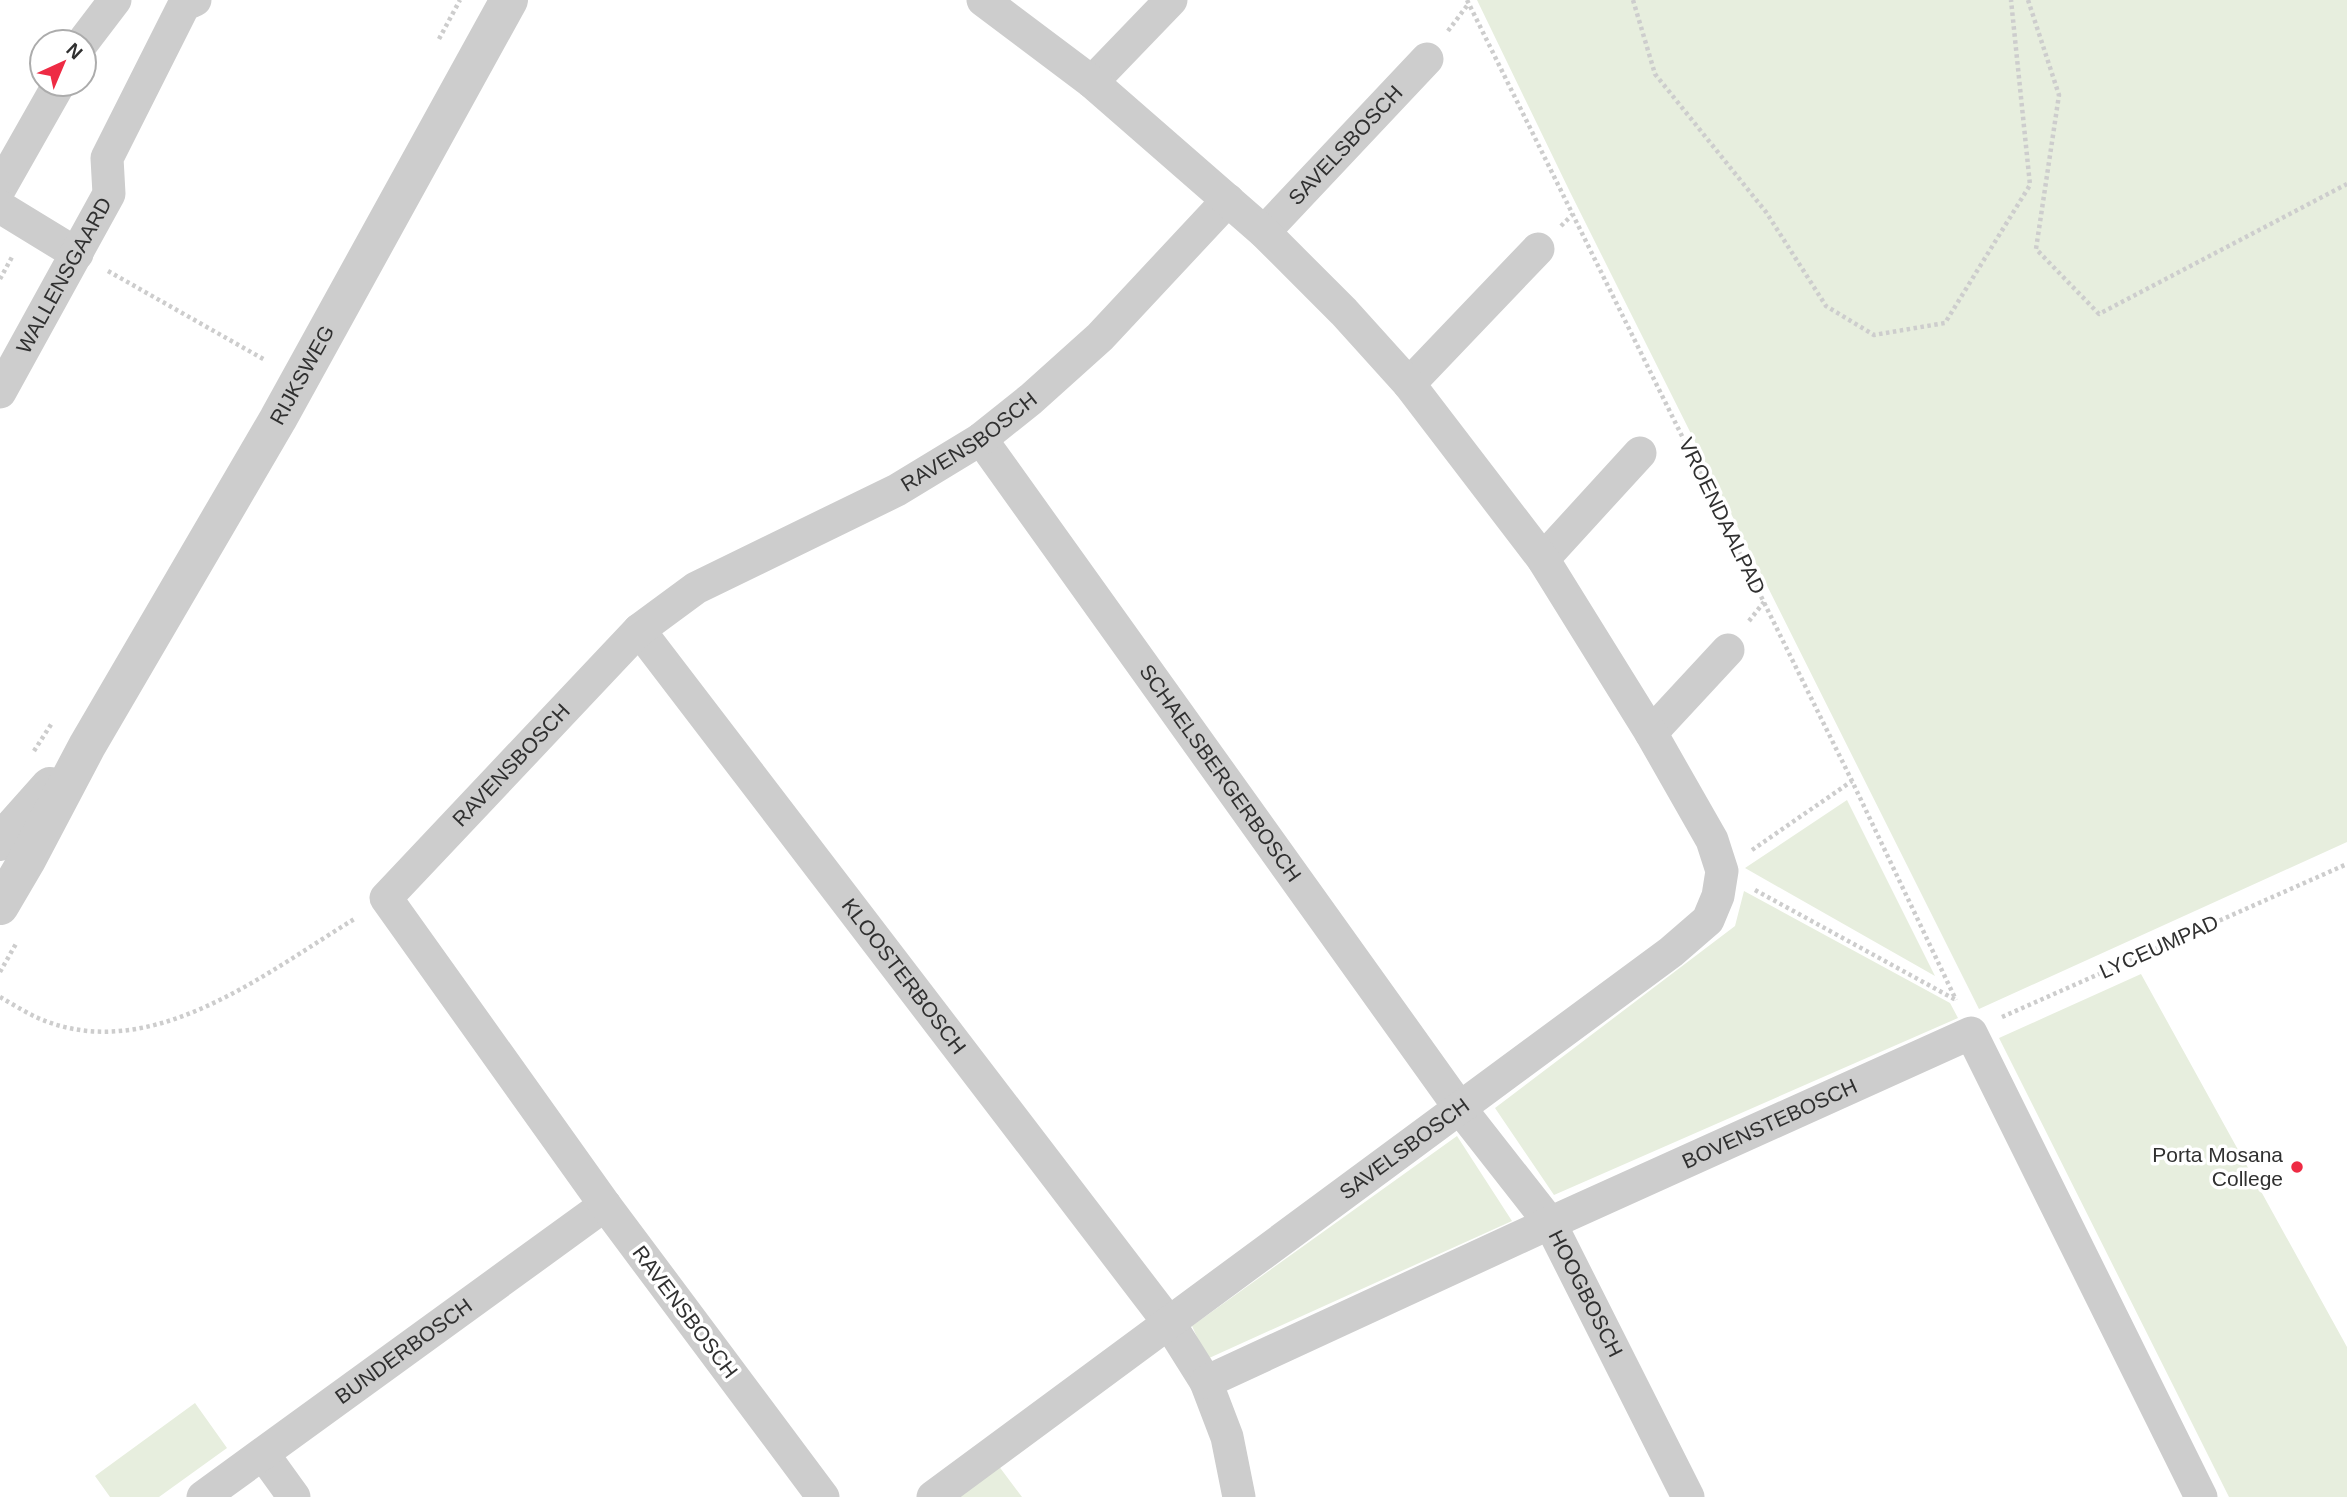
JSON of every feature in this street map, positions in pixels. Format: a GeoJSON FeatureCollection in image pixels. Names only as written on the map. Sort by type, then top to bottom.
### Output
{"type":"FeatureCollection","features":[{"type":"Feature","properties":{"kind":"street"},"geometry":{"type":"LineString","coordinates":[[94,28],[115,0]]}},
{"type":"Feature","properties":{"kind":"street","name":"RIJKSWEG"},"geometry":{"type":"LineString","coordinates":[[0,906],[87,746],[278,419],[509,0]]}},
{"type":"Feature","properties":{"kind":"street"},"geometry":{"type":"LineString","coordinates":[[983,0],[1092,82],[1264,232],[1344,312],[1409,384],[1543,559],[1651,733],[1712,840],[1722,871]]}},
{"type":"Feature","properties":{"kind":"street"},"geometry":{"type":"LineString","coordinates":[[1092,82],[1171,0]]}},
{"type":"Feature","properties":{"kind":"street","name":"WALLENSGAARD"},"geometry":{"type":"LineString","coordinates":[[0,392],[109,194],[107,158],[185,2]]}},
{"type":"Feature","properties":{"kind":"street","name":"SAVELSBOSCH"},"geometry":{"type":"LineString","coordinates":[[1264,232],[1427,60]]}},
{"type":"Feature","properties":{"kind":"street"},"geometry":{"type":"LineString","coordinates":[[0,188],[51,98]]}},
{"type":"Feature","properties":{"kind":"street","name":"RAVENSBOSCH"},"geometry":{"type":"LineString","coordinates":[[823,1497],[605,1205],[386,898],[639,630],[696,588],[897,491],[981,439],[1100,337],[1228,200]]}},
{"type":"Feature","properties":{"kind":"street"},"geometry":{"type":"LineString","coordinates":[[0,207],[77,254]]}},
{"type":"Feature","properties":{"kind":"street"},"geometry":{"type":"LineString","coordinates":[[1409,384],[1538,249]]}},
{"type":"Feature","properties":{"kind":"street","name":"SCHAELSBERGERBOSCH"},"geometry":{"type":"LineString","coordinates":[[981,439],[1459,1107]]}},
{"type":"Feature","properties":{"kind":"street"},"geometry":{"type":"LineString","coordinates":[[1543,559],[1640,453]]}},
{"type":"Feature","properties":{"kind":"street","name":"KLOOSTERBOSCH"},"geometry":{"type":"LineString","coordinates":[[639,630],[1169,1323],[1206,1382]]}},
{"type":"Feature","properties":{"kind":"street"},"geometry":{"type":"LineString","coordinates":[[1651,733],[1728,650]]}},
{"type":"Feature","properties":{"kind":"street","name":"RIJKSWEG"},"geometry":{"type":"LineString","coordinates":[[0,842],[87,746]]}},
{"type":"Feature","properties":{"kind":"street","name":"SAVELSBOSCH"},"geometry":{"type":"LineString","coordinates":[[933,1497],[1671,952],[1708,920],[1718,896],[1722,871]]}},
{"type":"Feature","properties":{"kind":"street"},"geometry":{"type":"LineString","coordinates":[[1968,1019],[2201,1497]]}},
{"type":"Feature","properties":{"kind":"street","name":"BOVENSTEBOSCH"},"geometry":{"type":"LineString","coordinates":[[1206,1382],[1550,1223],[1968,1019]]}},
{"type":"Feature","properties":{"kind":"street","name":"HOOGBOSCH"},"geometry":{"type":"LineString","coordinates":[[1459,1107],[1550,1223],[1688,1497]]}},
{"type":"Feature","properties":{"kind":"street","name":"BUNDERBOSCH"},"geometry":{"type":"LineString","coordinates":[[203,1497],[605,1205]]}},
{"type":"Feature","properties":{"kind":"street"},"geometry":{"type":"LineString","coordinates":[[1206,1382],[1227,1437],[1239,1497]]}},
{"type":"Feature","properties":{"kind":"street"},"geometry":{"type":"LineString","coordinates":[[263,1454],[294,1497]]}},
{"type":"Feature","properties":{"kind":"path"},"geometry":{"type":"LineString","coordinates":[[435,48],[460,0]]}},
{"type":"Feature","properties":{"kind":"path","name":"VROENDAALPAD"},"geometry":{"type":"LineString","coordinates":[[1467,0],[1852,781],[1955,1000],[1968,1019]]}},
{"type":"Feature","properties":{"kind":"path"},"geometry":{"type":"LineString","coordinates":[[1633,0],[1655,74],[1766,212],[1826,306],[1874,335],[1945,323],[2031,185],[2011,0]]}},
{"type":"Feature","properties":{"kind":"path"},"geometry":{"type":"LineString","coordinates":[[2028,0],[2059,94],[2036,250],[2099,314],[2347,184]]}},
{"type":"Feature","properties":{"kind":"path"},"geometry":{"type":"LineString","coordinates":[[77,254],[265,360],[258,372]]}},
{"type":"Feature","properties":{"kind":"path"},"geometry":{"type":"LineString","coordinates":[[29,761],[57,715]]}},
{"type":"Feature","properties":{"kind":"path"},"geometry":{"type":"LineString","coordinates":[[1852,781],[1722,871],[1955,1000],[1968,1019]]}},
{"type":"Feature","properties":{"kind":"path","name":"LYCEUMPAD"},"geometry":{"type":"LineString","coordinates":[[1968,1019],[1993,1021],[2347,864]]}},
{"type":"Feature","properties":{"kind":"path"},"geometry":{"type":"LineString","coordinates":[[0,997],[38,1018],[89,1030],[127,1030],[165,1023],[223,999],[386,898]]}},
{"type":"Feature","properties":{"kind":"green space"},"geometry":{"type":"Polygon","coordinates":[[[1477,0],[2347,0],[2347,842],[1979,1009],[1570,192],[1477,0]]]}},
{"type":"Feature","properties":{"kind":"green space"},"geometry":{"type":"Polygon","coordinates":[[[1847,800],[1935,976],[1745,868],[1847,800]]]}},
{"type":"Feature","properties":{"kind":"green space"},"geometry":{"type":"Polygon","coordinates":[[[1744,891],[1950,1003],[1958,1018],[1554,1195],[1495,1108],[1735,926],[1744,891]]]}},
{"type":"Feature","properties":{"kind":"green space"},"geometry":{"type":"Polygon","coordinates":[[[2141,974],[2347,1347],[2347,1497],[2229,1497],[1999,1038],[2141,974]]]}},
{"type":"Feature","properties":{"kind":"green space"},"geometry":{"type":"Polygon","coordinates":[[[1457,1136],[1512,1221],[1207,1359],[1192,1326],[1457,1136]]]}},
{"type":"Feature","properties":{"kind":"green space"},"geometry":{"type":"Polygon","coordinates":[[[195,1403],[227,1448],[159,1497],[110,1497],[95,1476],[195,1403]]]}},
{"type":"Feature","properties":{"kind":"green space"},"geometry":{"type":"Polygon","coordinates":[[[998,1465],[1022,1497],[954,1497],[998,1465]]]}},
{"type":"Feature","properties":{"kind":"place","name":"Porta Mosana College"},"geometry":{"type":"Point","coordinates":[2297,1167]}}]}
